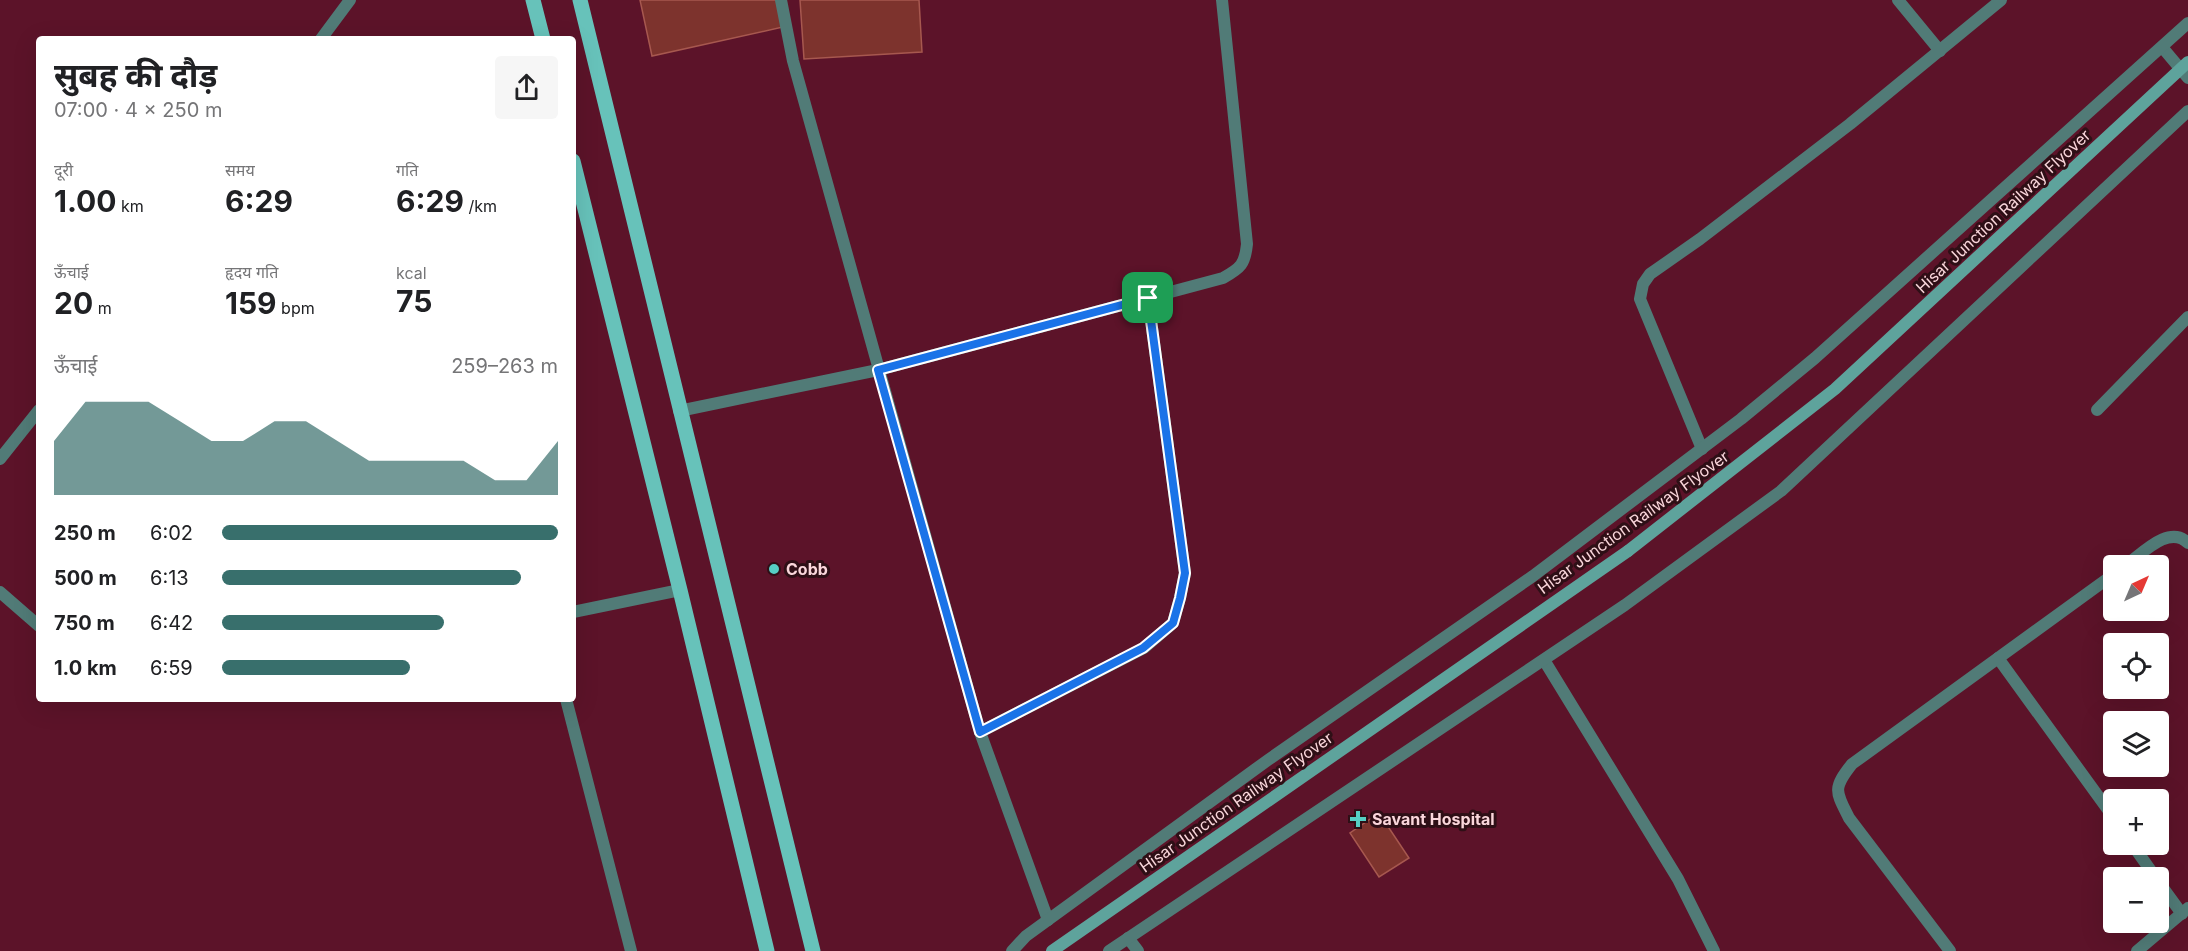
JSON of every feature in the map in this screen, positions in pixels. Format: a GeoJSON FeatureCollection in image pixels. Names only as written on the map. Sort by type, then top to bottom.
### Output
{"type":"FeatureCollection","features":[{"type":"Feature","properties":{"kind":"main road"},"geometry":{"type":"LineString","coordinates":[[533,0],[542,36]]}},
{"type":"Feature","properties":{"kind":"main road"},"geometry":{"type":"LineString","coordinates":[[580,0],[813,951]]}},
{"type":"Feature","properties":{"kind":"main road","name":"Hisar Junction Railway Flyover"},"geometry":{"type":"LineString","coordinates":[[1052,951],[1628,551],[1834,388],[2188,62]]}},
{"type":"Feature","properties":{"kind":"main road"},"geometry":{"type":"LineString","coordinates":[[576,173],[767,951]]}},
{"type":"Feature","properties":{"kind":"street"},"geometry":{"type":"LineString","coordinates":[[323,36],[350,0]]}},
{"type":"Feature","properties":{"kind":"street"},"geometry":{"type":"LineString","coordinates":[[781,0],[793,61],[980,732],[1048,920]]}},
{"type":"Feature","properties":{"kind":"street"},"geometry":{"type":"LineString","coordinates":[[679,411],[878,370],[1223,278],[1238,270],[1245,258],[1246,244],[1222,0]]}},
{"type":"Feature","properties":{"kind":"street"},"geometry":{"type":"LineString","coordinates":[[1898,0],[1940,51]]}},
{"type":"Feature","properties":{"kind":"street"},"geometry":{"type":"LineString","coordinates":[[1702,449],[1640,299],[1643,284],[1650,274],[1700,239],[1850,124],[2001,0]]}},
{"type":"Feature","properties":{"kind":"street"},"geometry":{"type":"LineString","coordinates":[[1012,951],[1026,936],[1268,760],[1533,576],[1741,420],[1815,358],[2188,22]]}},
{"type":"Feature","properties":{"kind":"street"},"geometry":{"type":"LineString","coordinates":[[2162,47],[2188,78]]}},
{"type":"Feature","properties":{"kind":"street"},"geometry":{"type":"LineString","coordinates":[[1109,951],[1625,605],[1781,491],[2188,111]]}},
{"type":"Feature","properties":{"kind":"street"},"geometry":{"type":"LineString","coordinates":[[980,732],[1143,648],[1173,623],[1185,573],[1148,298]]}},
{"type":"Feature","properties":{"kind":"street"},"geometry":{"type":"LineString","coordinates":[[2097,410],[2188,317]]}},
{"type":"Feature","properties":{"kind":"street"},"geometry":{"type":"LineString","coordinates":[[0,459],[36,414]]}},
{"type":"Feature","properties":{"kind":"street"},"geometry":{"type":"LineString","coordinates":[[2140,555],[2161,540],[2172,536],[2182,537],[2188,543]]}},
{"type":"Feature","properties":{"kind":"street"},"geometry":{"type":"LineString","coordinates":[[1950,951],[1849,818],[1838,795],[1839,781],[1852,764],[2103,582]]}},
{"type":"Feature","properties":{"kind":"street"},"geometry":{"type":"LineString","coordinates":[[576,611],[680,590]]}},
{"type":"Feature","properties":{"kind":"street"},"geometry":{"type":"LineString","coordinates":[[0,592],[36,623]]}},
{"type":"Feature","properties":{"kind":"street"},"geometry":{"type":"LineString","coordinates":[[1998,658],[2103,803]]}},
{"type":"Feature","properties":{"kind":"street"},"geometry":{"type":"LineString","coordinates":[[1544,660],[1678,879],[1714,951]]}},
{"type":"Feature","properties":{"kind":"street"},"geometry":{"type":"LineString","coordinates":[[567,702],[631,951]]}},
{"type":"Feature","properties":{"kind":"street"},"geometry":{"type":"LineString","coordinates":[[2137,951],[2185,911],[2169,893]]}},
{"type":"Feature","properties":{"kind":"street"},"geometry":{"type":"LineString","coordinates":[[1128,938],[1138,951]]}},
{"type":"Feature","properties":{"kind":"building"},"geometry":{"type":"Polygon","coordinates":[[[640,0],[777,0],[783,27],[652,56],[640,0]]]}},
{"type":"Feature","properties":{"kind":"building"},"geometry":{"type":"Polygon","coordinates":[[[800,0],[919,0],[922,52],[804,59],[800,0]]]}},
{"type":"Feature","properties":{"kind":"building"},"geometry":{"type":"Polygon","coordinates":[[[1379,813],[1409,858],[1379,877],[1350,833],[1379,813]]]}},
{"type":"Feature","properties":{"kind":"place","name":"Cobb"},"geometry":{"type":"Point","coordinates":[774,569]}},
{"type":"Feature","properties":{"kind":"place","name":"Savant Hospital"},"geometry":{"type":"Point","coordinates":[1358,819]}},
{"type":"Feature","properties":{"kind":"route"},"geometry":{"type":"LineString","coordinates":[[1148,298],[1185,573],[1173,623],[1143,648],[980,732],[878,370],[1148,298]]}}]}
